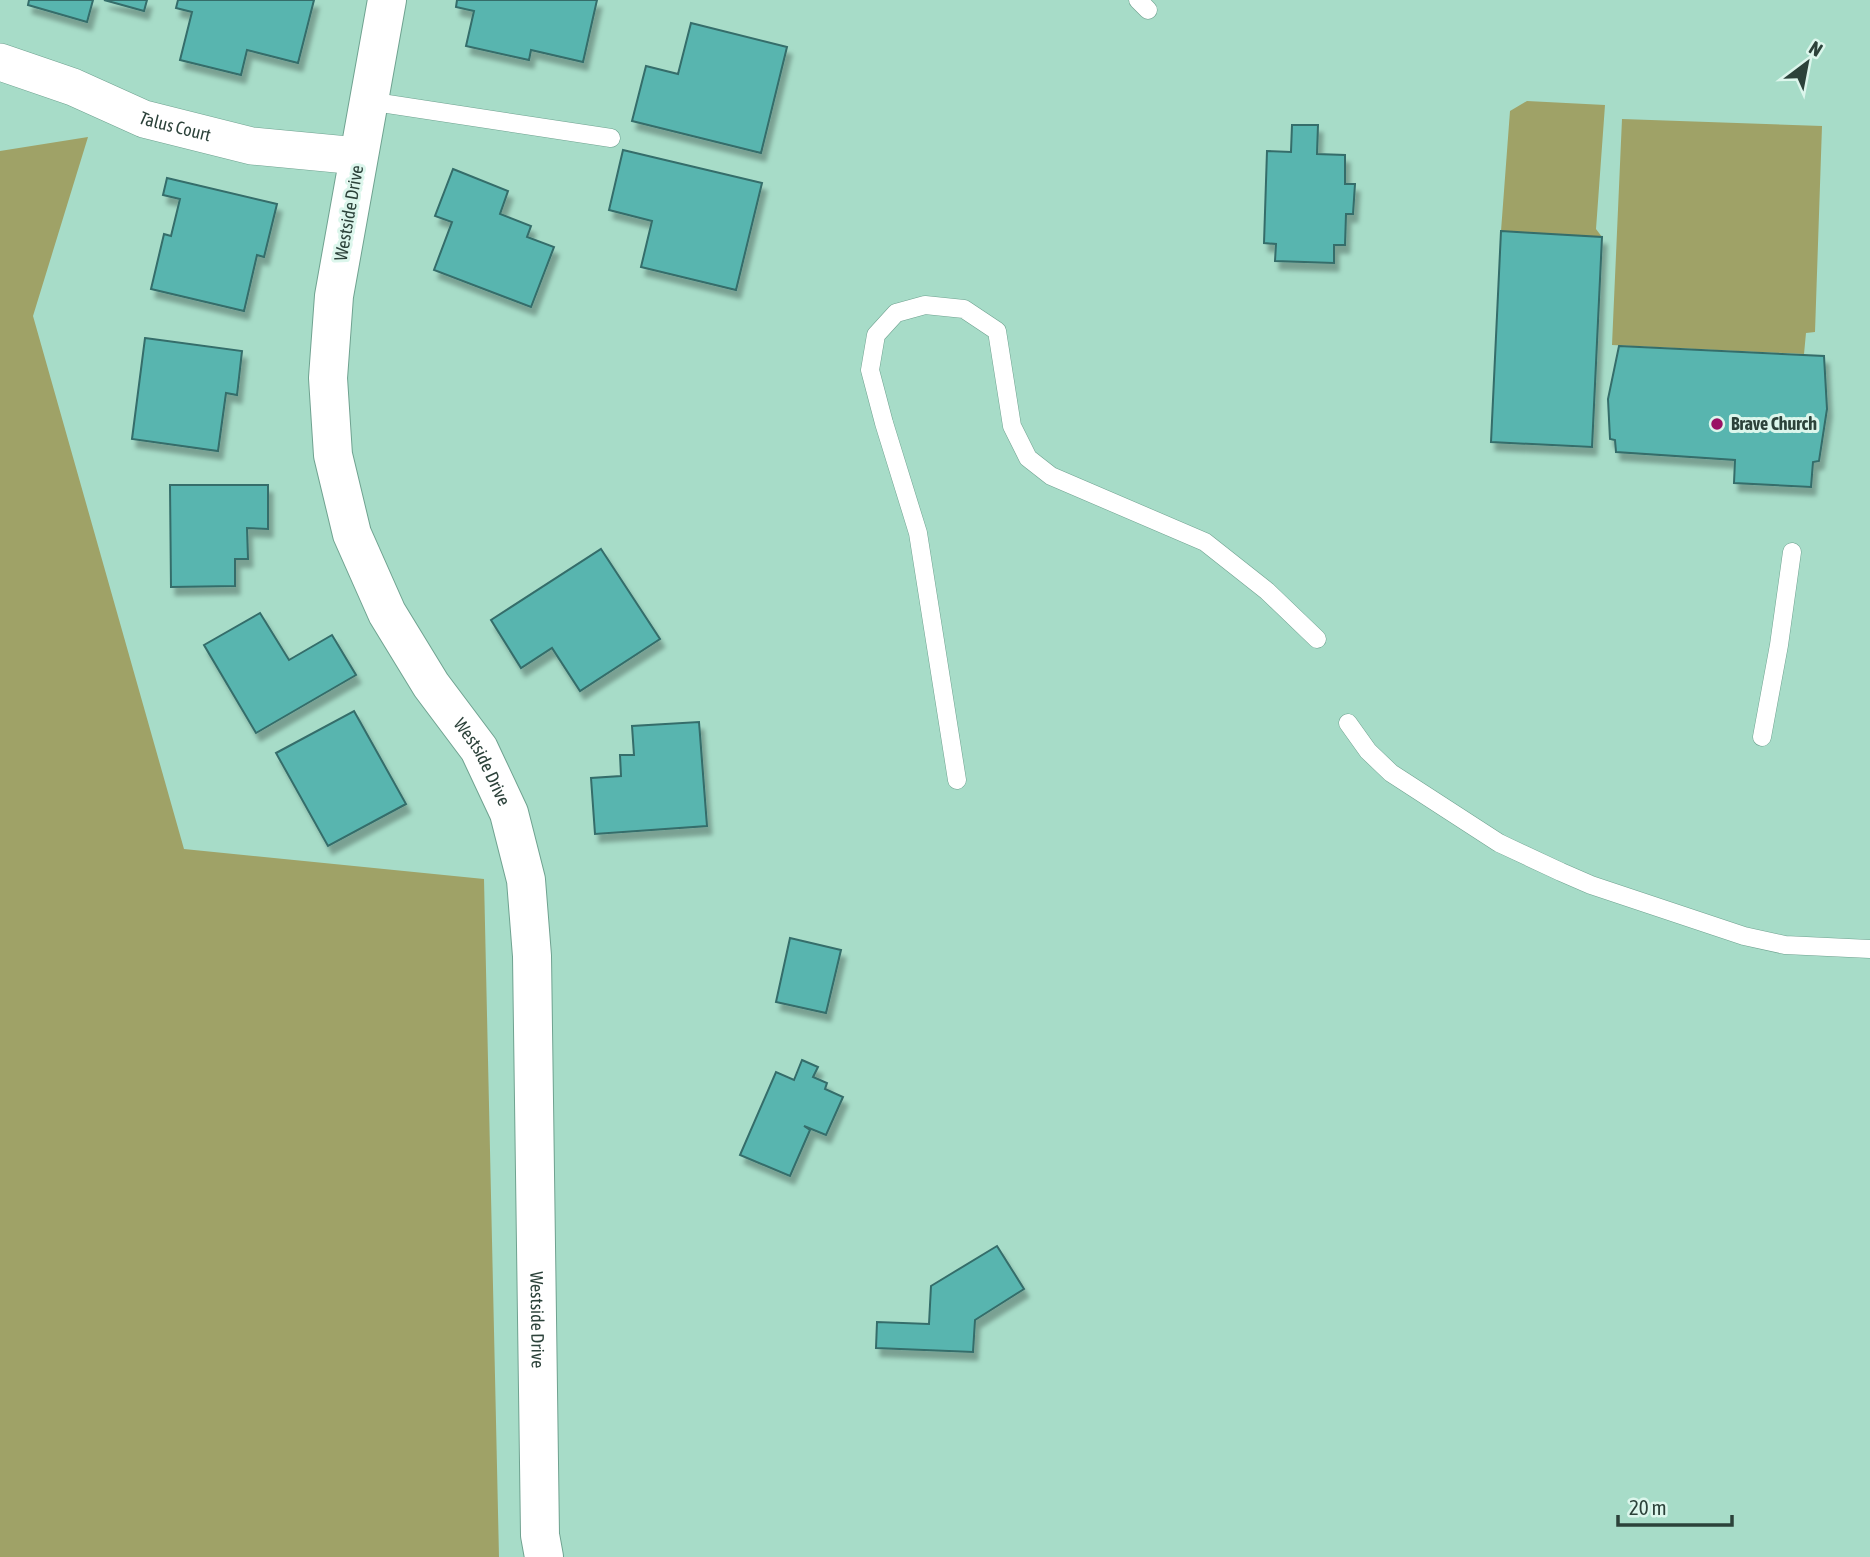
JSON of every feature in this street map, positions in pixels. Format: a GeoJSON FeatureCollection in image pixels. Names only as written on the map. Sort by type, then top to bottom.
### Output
{"type":"FeatureCollection","features":[{"type":"Feature","properties":{"kind":"street","name":"Westside Drive"},"geometry":{"type":"LineString","coordinates":[[387,0],[334,296],[328,378],[336,468],[352,534],[387,613],[431,685],[479,748],[509,813],[526,880],[532,956],[540,1535],[544,1557]]}},
{"type":"Feature","properties":{"kind":"street","name":"Talus Court"},"geometry":{"type":"LineString","coordinates":[[0,62],[73,87],[144,119],[252,146],[358,156]]}},
{"type":"Feature","properties":{"kind":"lane"},"geometry":{"type":"LineString","coordinates":[[368,101],[611,138]]}},
{"type":"Feature","properties":{"kind":"lane"},"geometry":{"type":"LineString","coordinates":[[957,780],[918,533],[870,370],[876,335],[896,313],[925,305],[964,309],[997,331],[1012,426],[1028,458],[1051,476],[1205,542],[1267,592],[1317,639]]}},
{"type":"Feature","properties":{"kind":"lane"},"geometry":{"type":"LineString","coordinates":[[1762,737],[1792,552]]}},
{"type":"Feature","properties":{"kind":"lane"},"geometry":{"type":"LineString","coordinates":[[1348,723],[1368,751],[1391,773],[1499,842],[1591,885],[1744,936],[1784,945],[1870,949]]}},
{"type":"Feature","properties":{"kind":"green space"},"geometry":{"type":"Polygon","coordinates":[[[1527,101],[1605,105],[1596,229],[1602,237],[1501,231],[1510,111],[1527,101]]]}},
{"type":"Feature","properties":{"kind":"green space"},"geometry":{"type":"Polygon","coordinates":[[[1622,119],[1822,126],[1815,332],[1806,333],[1804,354],[1612,345],[1622,119]]]}},
{"type":"Feature","properties":{"kind":"green space"},"geometry":{"type":"Polygon","coordinates":[[[88,137],[33,316],[184,849],[484,879],[499,1557],[0,1557],[0,151],[88,137]]]}},
{"type":"Feature","properties":{"kind":"building"},"geometry":{"type":"Polygon","coordinates":[[[29,0],[93,0],[87,22],[28,5],[29,0]]]}},
{"type":"Feature","properties":{"kind":"building"},"geometry":{"type":"Polygon","coordinates":[[[104,0],[147,0],[144,11],[104,0]]]}},
{"type":"Feature","properties":{"kind":"building"},"geometry":{"type":"Polygon","coordinates":[[[178,0],[314,0],[298,63],[247,50],[241,75],[180,60],[192,12],[176,8],[178,0]]]}},
{"type":"Feature","properties":{"kind":"building"},"geometry":{"type":"Polygon","coordinates":[[[457,0],[597,0],[583,62],[531,50],[529,60],[466,46],[474,11],[456,7],[457,0]]]}},
{"type":"Feature","properties":{"kind":"building"},"geometry":{"type":"Polygon","coordinates":[[[691,23],[787,47],[761,153],[632,121],[646,66],[678,74],[691,23]]]}},
{"type":"Feature","properties":{"kind":"building"},"geometry":{"type":"Polygon","coordinates":[[[1292,125],[1318,125],[1317,154],[1345,155],[1345,184],[1355,184],[1353,214],[1346,214],[1345,245],[1334,245],[1334,263],[1275,261],[1276,244],[1264,243],[1267,151],[1291,152],[1292,125]]]}},
{"type":"Feature","properties":{"kind":"building"},"geometry":{"type":"Polygon","coordinates":[[[623,150],[762,183],[736,290],[641,267],[652,221],[609,210],[623,150]]]}},
{"type":"Feature","properties":{"kind":"building"},"geometry":{"type":"Polygon","coordinates":[[[453,169],[508,191],[500,214],[531,226],[527,237],[554,247],[531,307],[434,270],[452,222],[435,216],[453,169]]]}},
{"type":"Feature","properties":{"kind":"building"},"geometry":{"type":"Polygon","coordinates":[[[167,178],[277,204],[264,257],[257,255],[244,311],[151,289],[164,234],[171,236],[180,199],[163,195],[167,178]]]}},
{"type":"Feature","properties":{"kind":"building"},"geometry":{"type":"Polygon","coordinates":[[[1501,231],[1602,237],[1592,447],[1491,442],[1501,231]]]}},
{"type":"Feature","properties":{"kind":"building"},"geometry":{"type":"Polygon","coordinates":[[[145,338],[242,351],[237,395],[226,393],[218,451],[132,439],[145,338]]]}},
{"type":"Feature","properties":{"kind":"building","name":"Brave Church"},"geometry":{"type":"Polygon","coordinates":[[[1619,346],[1824,356],[1827,409],[1819,461],[1813,462],[1811,487],[1734,483],[1735,460],[1616,452],[1615,440],[1610,439],[1608,399],[1619,346]]]}},
{"type":"Feature","properties":{"kind":"building"},"geometry":{"type":"Polygon","coordinates":[[[170,485],[268,485],[268,529],[247,528],[248,559],[235,559],[235,586],[171,587],[170,485]]]}},
{"type":"Feature","properties":{"kind":"building"},"geometry":{"type":"Polygon","coordinates":[[[601,549],[660,639],[580,691],[552,648],[521,668],[491,620],[601,549]]]}},
{"type":"Feature","properties":{"kind":"building"},"geometry":{"type":"Polygon","coordinates":[[[260,613],[289,660],[332,635],[356,675],[256,733],[204,645],[260,613]]]}},
{"type":"Feature","properties":{"kind":"building"},"geometry":{"type":"Polygon","coordinates":[[[354,711],[406,804],[328,846],[276,753],[354,711]]]}},
{"type":"Feature","properties":{"kind":"building"},"geometry":{"type":"Polygon","coordinates":[[[699,722],[707,826],[595,834],[591,778],[621,776],[620,755],[634,755],[632,726],[699,722]]]}},
{"type":"Feature","properties":{"kind":"building"},"geometry":{"type":"Polygon","coordinates":[[[790,938],[841,950],[826,1013],[776,1002],[790,938]]]}},
{"type":"Feature","properties":{"kind":"building"},"geometry":{"type":"Polygon","coordinates":[[[802,1060],[818,1067],[813,1077],[827,1083],[825,1089],[843,1097],[826,1135],[804,1126],[810,1130],[790,1176],[740,1155],[776,1072],[794,1080],[802,1060]]]}},
{"type":"Feature","properties":{"kind":"building"},"geometry":{"type":"Polygon","coordinates":[[[997,1246],[1024,1289],[975,1320],[973,1352],[876,1348],[877,1322],[929,1324],[931,1286],[997,1246]]]}},
{"type":"Feature","properties":{"kind":"place","name":"Brave Church"},"geometry":{"type":"Point","coordinates":[1717,424]}}]}
